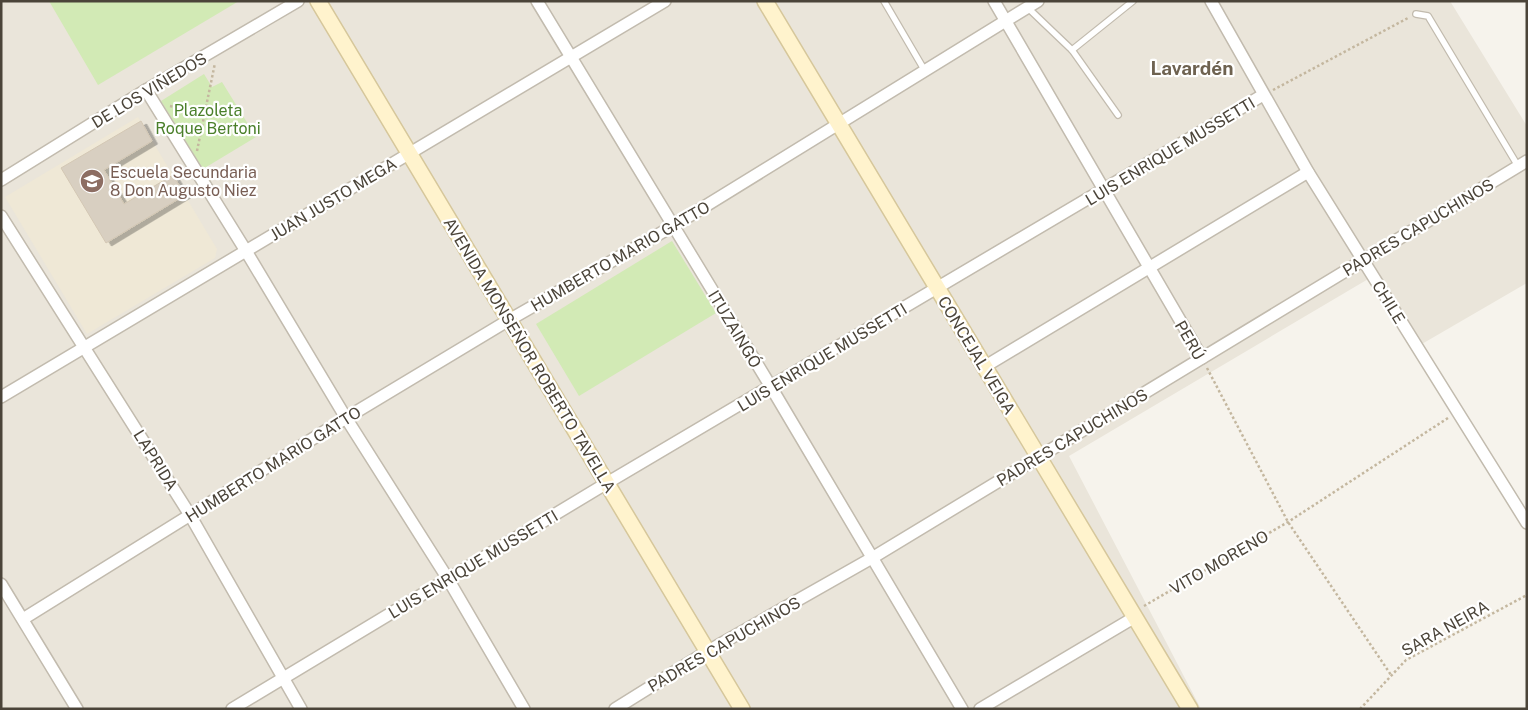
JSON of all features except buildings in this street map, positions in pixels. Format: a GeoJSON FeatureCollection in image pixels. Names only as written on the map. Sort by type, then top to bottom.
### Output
{"type":"FeatureCollection","features":[{"type":"Feature","properties":{"kind":"main road","name":"AVENIDA MONSEÑOR ROBERTO TAVELLA"},"geometry":{"type":"LineString","coordinates":[[318,1],[742,709]]}},
{"type":"Feature","properties":{"kind":"main road","name":"CONCEJAL VEIGA"},"geometry":{"type":"LineString","coordinates":[[765,1],[1190,709]]}},
{"type":"Feature","properties":{"kind":"street","name":"DE LOS VIÑEDOS"},"geometry":{"type":"LineString","coordinates":[[1,180],[149,96],[218,48],[298,1]]}},
{"type":"Feature","properties":{"kind":"street","name":"ITUZAINGÓ"},"geometry":{"type":"LineString","coordinates":[[537,1],[962,709]]}},
{"type":"Feature","properties":{"kind":"street","name":"JUAN JUSTO MEGA"},"geometry":{"type":"LineString","coordinates":[[1,397],[409,152],[666,1]]}},
{"type":"Feature","properties":{"kind":"street","name":"PERÚ"},"geometry":{"type":"LineString","coordinates":[[994,1],[1202,358]]}},
{"type":"Feature","properties":{"kind":"street","name":"CHILE"},"geometry":{"type":"LineString","coordinates":[[1211,1],[1308,172],[1527,523]]}},
{"type":"Feature","properties":{"kind":"street","name":"HUMBERTO MARIO GATTO"},"geometry":{"type":"LineString","coordinates":[[23,619],[346,418],[509,320],[673,226],[1033,4]]}},
{"type":"Feature","properties":{"kind":"street","name":"LUIS ENRIQUE MUSSETTI"},"geometry":{"type":"LineString","coordinates":[[232,709],[607,483],[771,388],[1263,95]]}},
{"type":"Feature","properties":{"kind":"street"},"geometry":{"type":"LineString","coordinates":[[149,96],[246,251],[346,418],[448,580],[524,709]]}},
{"type":"Feature","properties":{"kind":"street","name":"PADRES CAPUCHINOS"},"geometry":{"type":"LineString","coordinates":[[614,709],[708,651],[872,558],[1522,164]]}},
{"type":"Feature","properties":{"kind":"street"},"geometry":{"type":"LineString","coordinates":[[984,367],[1308,172]]}},
{"type":"Feature","properties":{"kind":"street","name":"LAPRIDA"},"geometry":{"type":"LineString","coordinates":[[1,216],[190,515],[301,709]]}},
{"type":"Feature","properties":{"kind":"street"},"geometry":{"type":"LineString","coordinates":[[1,584],[77,709]]}},
{"type":"Feature","properties":{"kind":"street"},"geometry":{"type":"LineString","coordinates":[[980,709],[1135,617]]}},
{"type":"Feature","properties":{"kind":"lane"},"geometry":{"type":"LineString","coordinates":[[884,1],[926,71]]}},
{"type":"Feature","properties":{"kind":"lane"},"geometry":{"type":"LineString","coordinates":[[1072,50],[1133,1]]}},
{"type":"Feature","properties":{"kind":"lane"},"geometry":{"type":"LineString","coordinates":[[1033,4],[1072,50],[1118,115]]}},
{"type":"Feature","properties":{"kind":"lane"},"geometry":{"type":"LineString","coordinates":[[1416,14],[1428,16],[1522,164]]}},
{"type":"Feature","properties":{"kind":"path","name":"LUIS ENRIQUE MUSSETTI"},"geometry":{"type":"LineString","coordinates":[[1263,95],[1416,14]]}},
{"type":"Feature","properties":{"kind":"path"},"geometry":{"type":"LineString","coordinates":[[193,167],[218,48]]}},
{"type":"Feature","properties":{"kind":"path"},"geometry":{"type":"LineString","coordinates":[[149,96],[204,115]]}},
{"type":"Feature","properties":{"kind":"path","name":"PERÚ"},"geometry":{"type":"LineString","coordinates":[[1202,358],[1288,522],[1391,675]]}},
{"type":"Feature","properties":{"kind":"path","name":"VITO MORENO"},"geometry":{"type":"LineString","coordinates":[[1135,617],[1143,606],[1288,522],[1457,412]]}},
{"type":"Feature","properties":{"kind":"path","name":"SARA NEIRA"},"geometry":{"type":"LineString","coordinates":[[1360,709],[1406,660],[1527,595]]}},
{"type":"Feature","properties":{"kind":"shaded area"},"geometry":{"type":"Polygon","coordinates":[[[1,1],[1450,1],[1527,126],[1527,283],[1415,348],[1375,275],[1069,456],[1201,709],[1,709],[1,1]]]}},
{"type":"Feature","properties":{"kind":"shaded area"},"geometry":{"type":"Polygon","coordinates":[[[138,117],[217,249],[215,258],[87,334],[5,197],[138,117]]]}},
{"type":"Feature","properties":{"kind":"green space"},"geometry":{"type":"Polygon","coordinates":[[[49,1],[239,1],[98,85],[49,1]]]}},
{"type":"Feature","properties":{"kind":"green space","name":"Plazoleta Roque Bertoni"},"geometry":{"type":"Polygon","coordinates":[[[204,74],[212,87],[222,82],[256,137],[203,169],[161,101],[204,74]]]}},
{"type":"Feature","properties":{"kind":"green space"},"geometry":{"type":"Polygon","coordinates":[[[672,241],[716,313],[579,396],[536,324],[672,241]]]}},
{"type":"Feature","properties":{"kind":"place","name":"Escuela Secundaria 8 Don Augusto Niez"},"geometry":{"type":"Point","coordinates":[92,181]}},
{"type":"Feature","properties":{"kind":"district","name":"Lavardén"},"geometry":{"type":"Point","coordinates":[1192,68]}}]}
